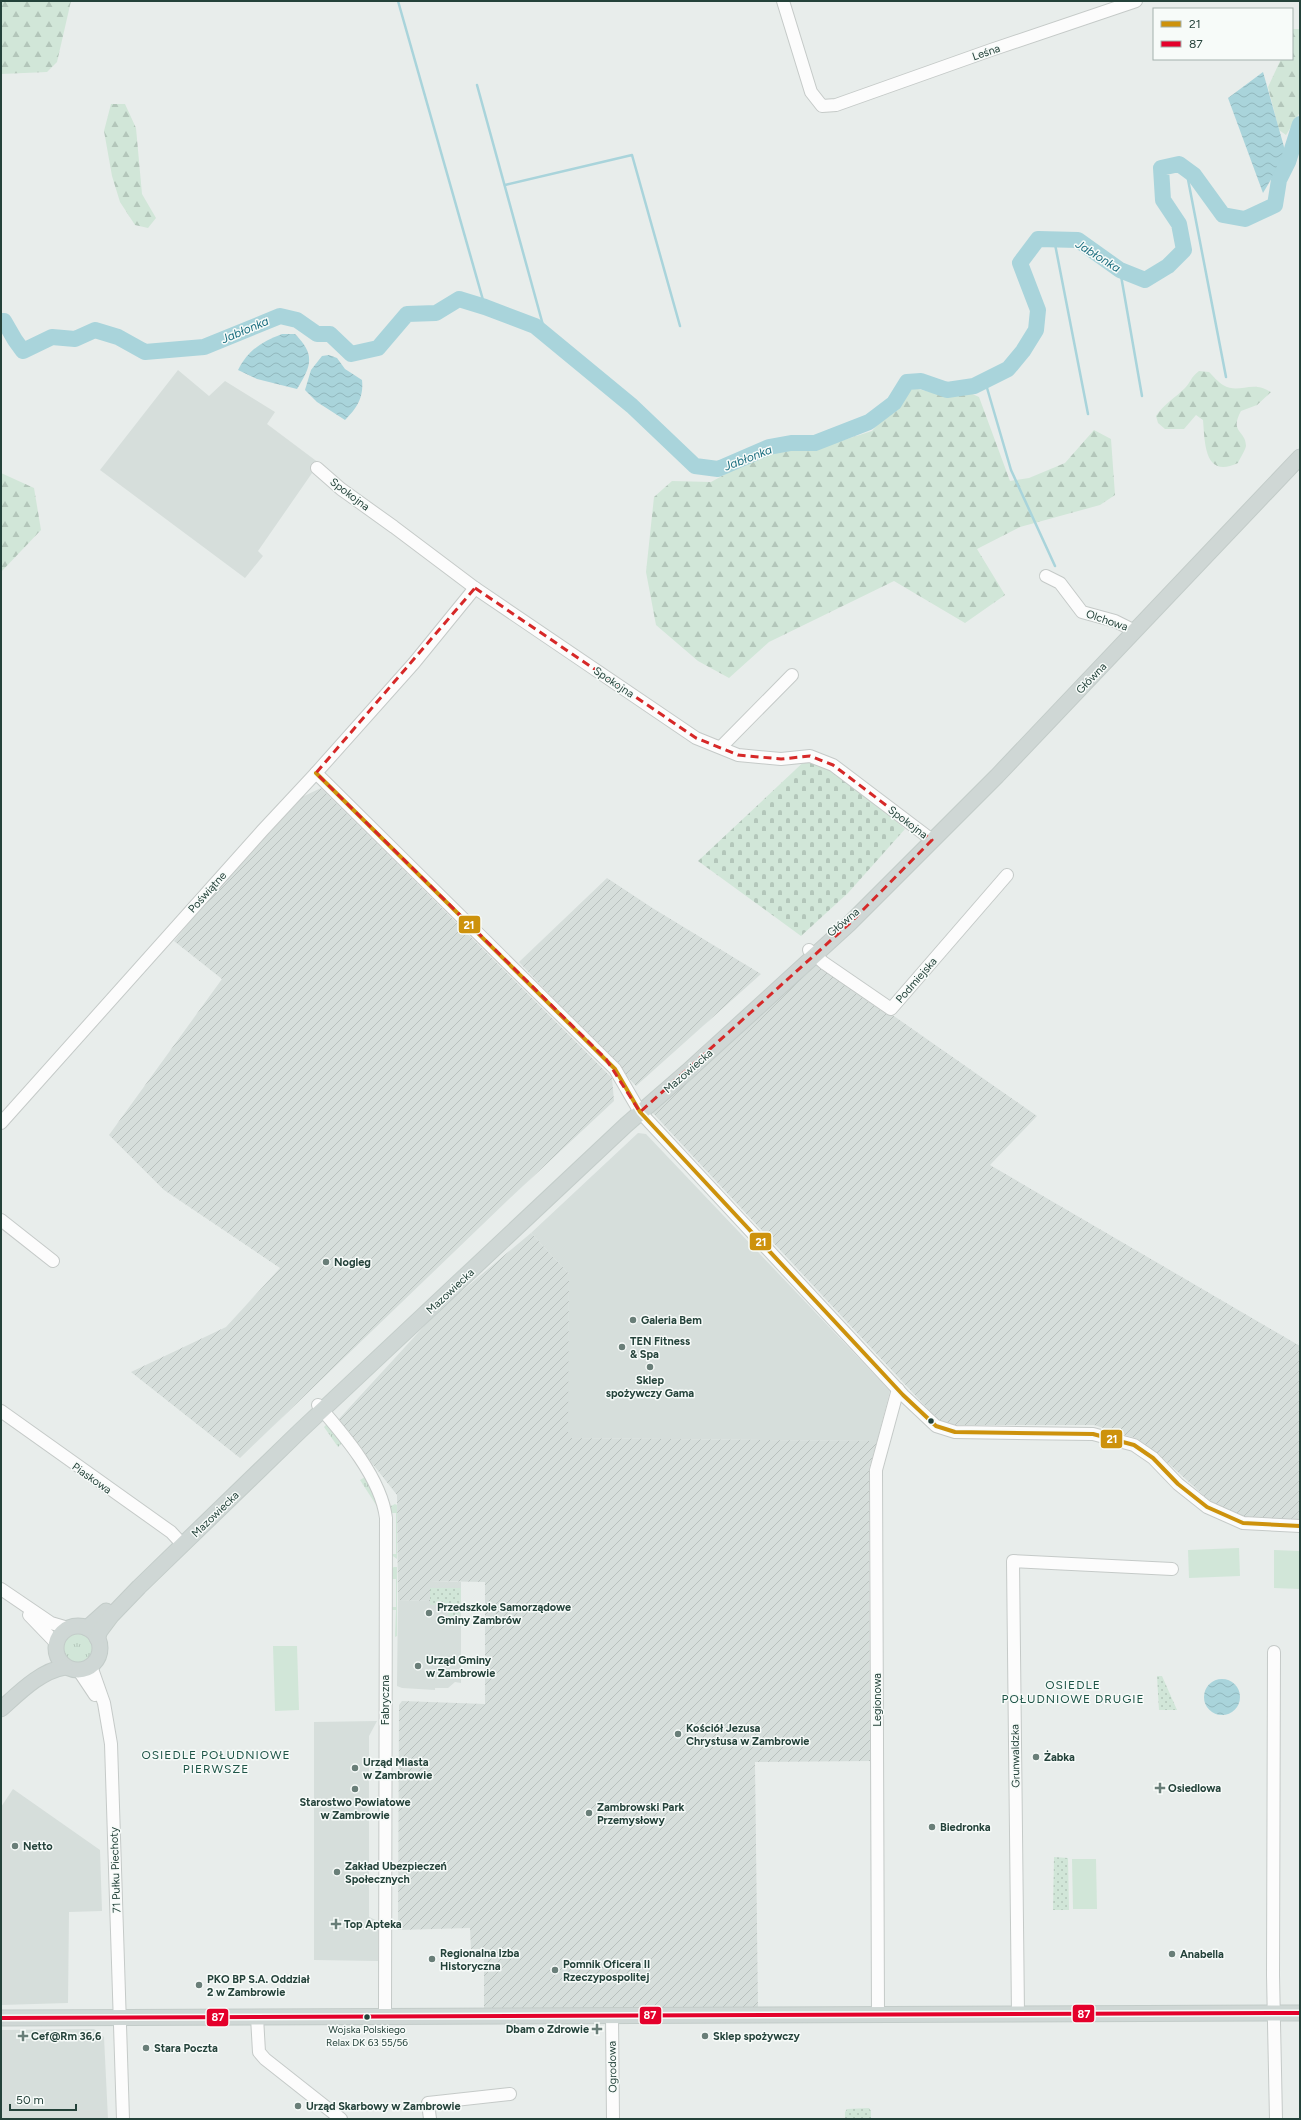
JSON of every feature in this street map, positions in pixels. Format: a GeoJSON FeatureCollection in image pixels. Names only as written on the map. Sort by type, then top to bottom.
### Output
{"type":"FeatureCollection","features":[{"type":"Feature","properties":{"kind":"main road","name":"Główna"},"geometry":{"type":"LineString","coordinates":[[812,953],[847,916],[877,895],[997,776],[1300,457]]}},
{"type":"Feature","properties":{"kind":"main road","name":"Mazowiecka"},"geometry":{"type":"LineString","coordinates":[[92,1633],[181,1542],[527,1205],[638,1109],[812,953]]}},
{"type":"Feature","properties":{"kind":"main road"},"geometry":{"type":"LineString","coordinates":[[1,1700],[56,1648],[60,1634],[68,1628],[81,1626],[92,1633],[100,1647],[99,1656],[78,1668],[49,1672],[1,1709]]}},
{"type":"Feature","properties":{"kind":"main road"},"geometry":{"type":"LineString","coordinates":[[56,1648],[78,1668]]}},
{"type":"Feature","properties":{"kind":"main road"},"geometry":{"type":"LineString","coordinates":[[1,2018],[1300,2012]]}},
{"type":"Feature","properties":{"kind":"street","name":"Leśna"},"geometry":{"type":"LineString","coordinates":[[783,1],[811,92],[822,106],[836,105],[1136,1]]}},
{"type":"Feature","properties":{"kind":"street","name":"Spokojna"},"geometry":{"type":"LineString","coordinates":[[317,468],[341,490],[394,526],[475,588],[696,738],[738,755],[781,759],[810,756],[833,765],[932,840]]}},
{"type":"Feature","properties":{"kind":"street","name":"Olchowa"},"geometry":{"type":"LineString","coordinates":[[1046,576],[1060,582],[1082,612],[1115,621],[1135,631]]}},
{"type":"Feature","properties":{"kind":"street","name":"Poświątne"},"geometry":{"type":"LineString","coordinates":[[1,1123],[414,663],[475,588]]}},
{"type":"Feature","properties":{"kind":"street"},"geometry":{"type":"LineString","coordinates":[[721,747],[792,675]]}},
{"type":"Feature","properties":{"kind":"street"},"geometry":{"type":"LineString","coordinates":[[316,773],[606,1059],[615,1069],[638,1109],[924,1417],[944,1430],[955,1432],[1093,1434],[1134,1445],[1153,1458],[1178,1484],[1207,1507],[1243,1523],[1300,1526]]}},
{"type":"Feature","properties":{"kind":"street","name":"Podmiejska"},"geometry":{"type":"LineString","coordinates":[[812,953],[824,963],[891,1009],[1007,875]]}},
{"type":"Feature","properties":{"kind":"street"},"geometry":{"type":"LineString","coordinates":[[1,1220],[53,1261]]}},
{"type":"Feature","properties":{"kind":"street","name":"Legionowa"},"geometry":{"type":"LineString","coordinates":[[878,2015],[876,1470],[898,1389]]}},
{"type":"Feature","properties":{"kind":"street","name":"Fabryczna"},"geometry":{"type":"LineString","coordinates":[[320,1408],[354,1450],[373,1481],[380,1493],[386,1518],[385,2016]]}},
{"type":"Feature","properties":{"kind":"street","name":"Piaskowa"},"geometry":{"type":"LineString","coordinates":[[1,1411],[181,1542]]}},
{"type":"Feature","properties":{"kind":"street","name":"Grunwaldzka"},"geometry":{"type":"LineString","coordinates":[[1018,2014],[1013,1562],[1172,1569]]}},
{"type":"Feature","properties":{"kind":"street"},"geometry":{"type":"LineString","coordinates":[[1,1590],[51,1623],[68,1628]]}},
{"type":"Feature","properties":{"kind":"street"},"geometry":{"type":"LineString","coordinates":[[1,1590],[46,1630],[56,1648]]}},
{"type":"Feature","properties":{"kind":"street"},"geometry":{"type":"LineString","coordinates":[[1274,1652],[1274,2013],[1276,2119]]}},
{"type":"Feature","properties":{"kind":"street","name":"71 Pułku Piechoty"},"geometry":{"type":"LineString","coordinates":[[78,1668],[93,1689],[108,1724],[110,1744],[123,2119]]}},
{"type":"Feature","properties":{"kind":"street"},"geometry":{"type":"LineString","coordinates":[[257,2016],[259,2052],[265,2059],[341,2119]]}},
{"type":"Feature","properties":{"kind":"street","name":"Ogrodowa"},"geometry":{"type":"LineString","coordinates":[[612,2016],[613,2119]]}},
{"type":"Feature","properties":{"kind":"street"},"geometry":{"type":"LineString","coordinates":[[430,2119],[428,2103],[510,2094]]}},
{"type":"Feature","properties":{"kind":"highlighted area"},"geometry":{"type":"Polygon","coordinates":[[[475,588],[696,738],[738,755],[781,759],[810,756],[833,765],[932,840],[849,924],[640,1112],[606,1059],[316,773],[475,588]]]}},
{"type":"Feature","properties":{"kind":"shaded area"},"geometry":{"type":"Polygon","coordinates":[[[178,370],[209,396],[225,381],[275,412],[267,424],[319,463],[258,551],[263,556],[245,578],[100,470],[178,370]]]}},
{"type":"Feature","properties":{"kind":"shaded area"},"geometry":{"type":"Polygon","coordinates":[[[321,788],[612,1078],[614,1101],[508,1200],[240,1458],[131,1372],[226,1327],[280,1268],[164,1190],[109,1135],[222,979],[174,941],[237,864],[300,798],[321,788]]]}},
{"type":"Feature","properties":{"kind":"shaded area"},"geometry":{"type":"Polygon","coordinates":[[[607,878],[654,909],[761,974],[636,1086],[519,962],[607,878]]]}},
{"type":"Feature","properties":{"kind":"shaded area"},"geometry":{"type":"Polygon","coordinates":[[[817,957],[891,1014],[1037,1116],[990,1165],[1300,1346],[1300,1521],[1253,1520],[1229,1513],[1211,1502],[1159,1455],[1135,1438],[1094,1425],[955,1425],[939,1421],[650,1110],[817,957]]]}},
{"type":"Feature","properties":{"kind":"shaded area"},"geometry":{"type":"Polygon","coordinates":[[[638,1133],[646,1134],[890,1391],[877,1441],[567,1438],[569,1274],[531,1233],[638,1133]]]}},
{"type":"Feature","properties":{"kind":"shaded area"},"geometry":{"type":"Polygon","coordinates":[[[531,1233],[569,1274],[568,1438],[877,1441],[869,1469],[870,1761],[755,1762],[758,2009],[484,2009],[484,1949],[471,1949],[470,1928],[398,1930],[399,1705],[402,1701],[485,1704],[485,1582],[431,1581],[430,1601],[398,1600],[397,1495],[338,1420],[438,1311],[531,1233]]]}},
{"type":"Feature","properties":{"kind":"shaded area"},"geometry":{"type":"Polygon","coordinates":[[[430,1581],[461,1582],[461,1683],[455,1682],[448,1688],[435,1688],[435,1690],[402,1688],[397,1686],[398,1600],[430,1601],[430,1581]]]}},
{"type":"Feature","properties":{"kind":"shaded area"},"geometry":{"type":"Polygon","coordinates":[[[377,1721],[369,1736],[369,1917],[378,1921],[378,1961],[314,1960],[314,1722],[377,1721]]]}},
{"type":"Feature","properties":{"kind":"shaded area"},"geometry":{"type":"Polygon","coordinates":[[[13,1789],[100,1850],[102,1911],[69,1912],[68,2003],[1,2005],[1,1807],[13,1789]]]}},
{"type":"Feature","properties":{"kind":"shaded area"},"geometry":{"type":"Polygon","coordinates":[[[94,2029],[104,2037],[108,2119],[1,2119],[1,2030],[94,2029]]]}},
{"type":"Feature","properties":{"kind":"green space"},"geometry":{"type":"Polygon","coordinates":[[[1,1],[71,1],[57,62],[47,72],[1,74],[1,1]]]}},
{"type":"Feature","properties":{"kind":"green space"},"geometry":{"type":"Polygon","coordinates":[[[1293,29],[1300,29],[1300,112],[1286,135],[1279,130],[1268,87],[1281,60],[1293,60],[1293,29]]]}},
{"type":"Feature","properties":{"kind":"green space"},"geometry":{"type":"Polygon","coordinates":[[[111,104],[125,104],[136,128],[142,194],[156,218],[148,228],[135,225],[120,202],[112,176],[104,131],[111,104]]]}},
{"type":"Feature","properties":{"kind":"green space"},"geometry":{"type":"Polygon","coordinates":[[[1199,371],[1209,372],[1217,381],[1229,388],[1257,387],[1264,388],[1271,392],[1257,405],[1241,411],[1238,418],[1237,428],[1244,437],[1246,446],[1245,450],[1238,463],[1227,467],[1218,466],[1208,456],[1203,420],[1196,415],[1184,429],[1165,429],[1158,423],[1156,416],[1159,412],[1185,388],[1199,371]]]}},
{"type":"Feature","properties":{"kind":"green space"},"geometry":{"type":"Polygon","coordinates":[[[914,388],[946,396],[966,391],[979,397],[1010,481],[1029,478],[1065,463],[1094,430],[1111,439],[1115,495],[1100,505],[1020,527],[977,549],[1005,595],[965,623],[894,581],[769,642],[729,678],[698,661],[656,625],[646,572],[654,497],[672,481],[711,482],[764,453],[825,446],[872,431],[903,396],[914,388]]]}},
{"type":"Feature","properties":{"kind":"green space"},"geometry":{"type":"Polygon","coordinates":[[[1,473],[34,488],[41,530],[1,572],[1,473]]]}},
{"type":"Feature","properties":{"kind":"green space"},"geometry":{"type":"Polygon","coordinates":[[[810,756],[833,765],[905,829],[848,893],[801,936],[698,861],[810,756]]]}},
{"type":"Feature","properties":{"kind":"green space"},"geometry":{"type":"Polygon","coordinates":[[[327,1424],[342,1443],[338,1447],[324,1427],[327,1424]]]}},
{"type":"Feature","properties":{"kind":"green space"},"geometry":{"type":"Polygon","coordinates":[[[365,1477],[371,1486],[380,1511],[360,1480],[365,1477]]]}},
{"type":"Feature","properties":{"kind":"green space"},"geometry":{"type":"Polygon","coordinates":[[[395,1504],[397,1505],[397,1559],[390,1554],[396,1554],[396,1513],[390,1513],[389,1507],[395,1504]]]}},
{"type":"Feature","properties":{"kind":"green space"},"geometry":{"type":"Polygon","coordinates":[[[1239,1548],[1240,1576],[1189,1578],[1188,1550],[1239,1548]]]}},
{"type":"Feature","properties":{"kind":"green space"},"geometry":{"type":"Polygon","coordinates":[[[1274,1550],[1300,1551],[1300,1589],[1274,1588],[1274,1550]]]}},
{"type":"Feature","properties":{"kind":"green space"},"geometry":{"type":"Polygon","coordinates":[[[397,1567],[397,1636],[395,1637],[396,1610],[390,1610],[390,1607],[396,1607],[396,1579],[391,1579],[390,1569],[397,1567]]]}},
{"type":"Feature","properties":{"kind":"green space"},"geometry":{"type":"Polygon","coordinates":[[[430,1588],[461,1588],[460,1625],[449,1624],[448,1609],[439,1609],[439,1605],[430,1605],[430,1588]]]}},
{"type":"Feature","properties":{"kind":"green space"},"geometry":{"type":"Polygon","coordinates":[[[78,1633],[84,1634],[92,1642],[92,1654],[84,1662],[78,1663],[72,1662],[64,1654],[63,1648],[64,1642],[72,1634],[78,1633]]]}},
{"type":"Feature","properties":{"kind":"green space"},"geometry":{"type":"Polygon","coordinates":[[[273,1646],[297,1646],[299,1710],[275,1711],[273,1646]]]}},
{"type":"Feature","properties":{"kind":"green space"},"geometry":{"type":"Polygon","coordinates":[[[1157,1676],[1162,1676],[1177,1710],[1159,1710],[1157,1676]]]}},
{"type":"Feature","properties":{"kind":"green space"},"geometry":{"type":"Polygon","coordinates":[[[1054,1857],[1068,1858],[1069,1910],[1053,1910],[1054,1857]]]}},
{"type":"Feature","properties":{"kind":"green space"},"geometry":{"type":"Polygon","coordinates":[[[1072,1859],[1096,1859],[1097,1909],[1073,1909],[1072,1859]]]}},
{"type":"Feature","properties":{"kind":"green space"},"geometry":{"type":"Polygon","coordinates":[[[869,2108],[871,2111],[871,2119],[845,2119],[845,2112],[847,2109],[869,2108]]]}},
{"type":"Feature","properties":{"kind":"water"},"geometry":{"type":"Polygon","coordinates":[[[1263,72],[1286,154],[1263,193],[1228,98],[1263,72]]]}},
{"type":"Feature","properties":{"kind":"water"},"geometry":{"type":"Polygon","coordinates":[[[282,334],[295,334],[302,341],[309,355],[306,374],[297,389],[257,379],[238,370],[251,351],[262,343],[282,334]]]}},
{"type":"Feature","properties":{"kind":"water"},"geometry":{"type":"Polygon","coordinates":[[[329,355],[337,358],[345,369],[362,380],[362,392],[358,403],[353,412],[345,420],[317,402],[305,390],[311,370],[322,356],[329,355]]]}},
{"type":"Feature","properties":{"kind":"water"},"geometry":{"type":"Polygon","coordinates":[[[1226,1679],[1235,1684],[1239,1690],[1239,1704],[1235,1710],[1226,1715],[1218,1715],[1209,1710],[1205,1704],[1204,1693],[1209,1684],[1215,1680],[1226,1679]]]}},
{"type":"Feature","properties":{"kind":"waterway"},"geometry":{"type":"LineString","coordinates":[[398,1],[485,307]]}},
{"type":"Feature","properties":{"kind":"waterway"},"geometry":{"type":"LineString","coordinates":[[477,85],[546,336]]}},
{"type":"Feature","properties":{"kind":"waterway","name":"Jabłonka"},"geometry":{"type":"LineString","coordinates":[[1,321],[4,321],[23,351],[52,337],[75,339],[95,330],[118,337],[145,352],[204,347],[280,316],[297,320],[317,334],[330,334],[351,354],[378,348],[407,314],[436,313],[459,299],[535,326],[632,406],[695,466],[718,469],[769,447],[791,443],[815,443],[869,422],[894,403],[907,382],[921,381],[947,390],[974,386],[1008,369],[1023,351],[1036,330],[1038,310],[1020,263],[1038,239],[1078,240],[1120,270],[1145,280],[1168,266],[1184,250],[1179,224],[1163,200],[1161,168],[1179,164],[1194,175],[1223,215],[1245,219],[1275,205],[1279,180],[1288,162],[1300,124]]}},
{"type":"Feature","properties":{"kind":"waterway"},"geometry":{"type":"LineString","coordinates":[[505,185],[632,155],[680,326]]}},
{"type":"Feature","properties":{"kind":"waterway"},"geometry":{"type":"LineString","coordinates":[[1186,169],[1226,377]]}},
{"type":"Feature","properties":{"kind":"waterway"},"geometry":{"type":"LineString","coordinates":[[1054,239],[1088,414]]}},
{"type":"Feature","properties":{"kind":"waterway"},"geometry":{"type":"LineString","coordinates":[[1120,270],[1142,396]]}},
{"type":"Feature","properties":{"kind":"waterway"},"geometry":{"type":"LineString","coordinates":[[985,381],[1011,470],[1055,566]]}},
{"type":"Feature","properties":{"kind":"transit line","name":"21"},"geometry":{"type":"LineString","coordinates":[[316,773],[615,1069],[640,1112],[903,1395],[936,1426],[955,1432],[1093,1434],[1134,1445],[1153,1458],[1178,1484],[1207,1507],[1243,1523],[1300,1526]]}},
{"type":"Feature","properties":{"kind":"transit line","name":"87"},"geometry":{"type":"LineString","coordinates":[[1,2018],[1300,2013]]}},
{"type":"Feature","properties":{"kind":"place","name":"Nogleg"},"geometry":{"type":"Point","coordinates":[326,1262]}},
{"type":"Feature","properties":{"kind":"place","name":"Galeria Bem"},"geometry":{"type":"Point","coordinates":[633,1320]}},
{"type":"Feature","properties":{"kind":"place","name":"TEN Fitness & Spa"},"geometry":{"type":"Point","coordinates":[622,1347]}},
{"type":"Feature","properties":{"kind":"place","name":"Sklep spożywczy Gama"},"geometry":{"type":"Point","coordinates":[650,1367]}},
{"type":"Feature","properties":{"kind":"place","name":"Przedszkole Samorządowe Gminy Zambrów"},"geometry":{"type":"Point","coordinates":[429,1613]}},
{"type":"Feature","properties":{"kind":"place","name":"Urząd Gminy w Zambrowie"},"geometry":{"type":"Point","coordinates":[418,1666]}},
{"type":"Feature","properties":{"kind":"place","name":"Kościół Jezusa Chrystusa w Zambrowie"},"geometry":{"type":"Point","coordinates":[678,1734]}},
{"type":"Feature","properties":{"kind":"place","name":"Żabka"},"geometry":{"type":"Point","coordinates":[1036,1757]}},
{"type":"Feature","properties":{"kind":"place","name":"Urząd Miasta w Zambrowie"},"geometry":{"type":"Point","coordinates":[355,1768]}},
{"type":"Feature","properties":{"kind":"place","name":"Osiedlowa"},"geometry":{"type":"Point","coordinates":[1160,1788]}},
{"type":"Feature","properties":{"kind":"place","name":"Starostwo Powiatowe w Zambrowie"},"geometry":{"type":"Point","coordinates":[355,1789]}},
{"type":"Feature","properties":{"kind":"place","name":"Zambrowski Park Przemysłowy"},"geometry":{"type":"Point","coordinates":[589,1813]}},
{"type":"Feature","properties":{"kind":"place","name":"Biedronka"},"geometry":{"type":"Point","coordinates":[932,1827]}},
{"type":"Feature","properties":{"kind":"place","name":"Netto"},"geometry":{"type":"Point","coordinates":[15,1846]}},
{"type":"Feature","properties":{"kind":"place","name":"Zakład Ubezpieczeń Społecznych"},"geometry":{"type":"Point","coordinates":[337,1872]}},
{"type":"Feature","properties":{"kind":"place","name":"Top Apteka"},"geometry":{"type":"Point","coordinates":[336,1924]}},
{"type":"Feature","properties":{"kind":"place","name":"Anabella"},"geometry":{"type":"Point","coordinates":[1172,1954]}},
{"type":"Feature","properties":{"kind":"place","name":"Regionalna Izba Historyczna"},"geometry":{"type":"Point","coordinates":[432,1959]}},
{"type":"Feature","properties":{"kind":"place","name":"Pomnik Oficera II Rzeczypospolitej"},"geometry":{"type":"Point","coordinates":[555,1970]}},
{"type":"Feature","properties":{"kind":"place","name":"PKO BP S.A. Oddział 2 w Zambrowie"},"geometry":{"type":"Point","coordinates":[199,1985]}},
{"type":"Feature","properties":{"kind":"place","name":"Wojska Polskiego Relax DK 63 55/56"},"geometry":{"type":"Point","coordinates":[367,2017]}},
{"type":"Feature","properties":{"kind":"place","name":"Dbam o Zdrowie"},"geometry":{"type":"Point","coordinates":[597,2029]}},
{"type":"Feature","properties":{"kind":"place","name":"Cef@Rm 36,6"},"geometry":{"type":"Point","coordinates":[23,2036]}},
{"type":"Feature","properties":{"kind":"place","name":"Sklep spożywczy"},"geometry":{"type":"Point","coordinates":[705,2036]}},
{"type":"Feature","properties":{"kind":"place","name":"Stara Poczta"},"geometry":{"type":"Point","coordinates":[146,2048]}},
{"type":"Feature","properties":{"kind":"place","name":"Urząd Skarbowy w Zambrowie"},"geometry":{"type":"Point","coordinates":[298,2106]}},
{"type":"Feature","properties":{"kind":"district","name":"OSIEDLE POŁUDNIOWE DRUGIE"},"geometry":{"type":"Point","coordinates":[1073,1692]}},
{"type":"Feature","properties":{"kind":"district","name":"OSIEDLE POŁUDNIOWE PIERWSZE"},"geometry":{"type":"Point","coordinates":[216,1762]}}]}
